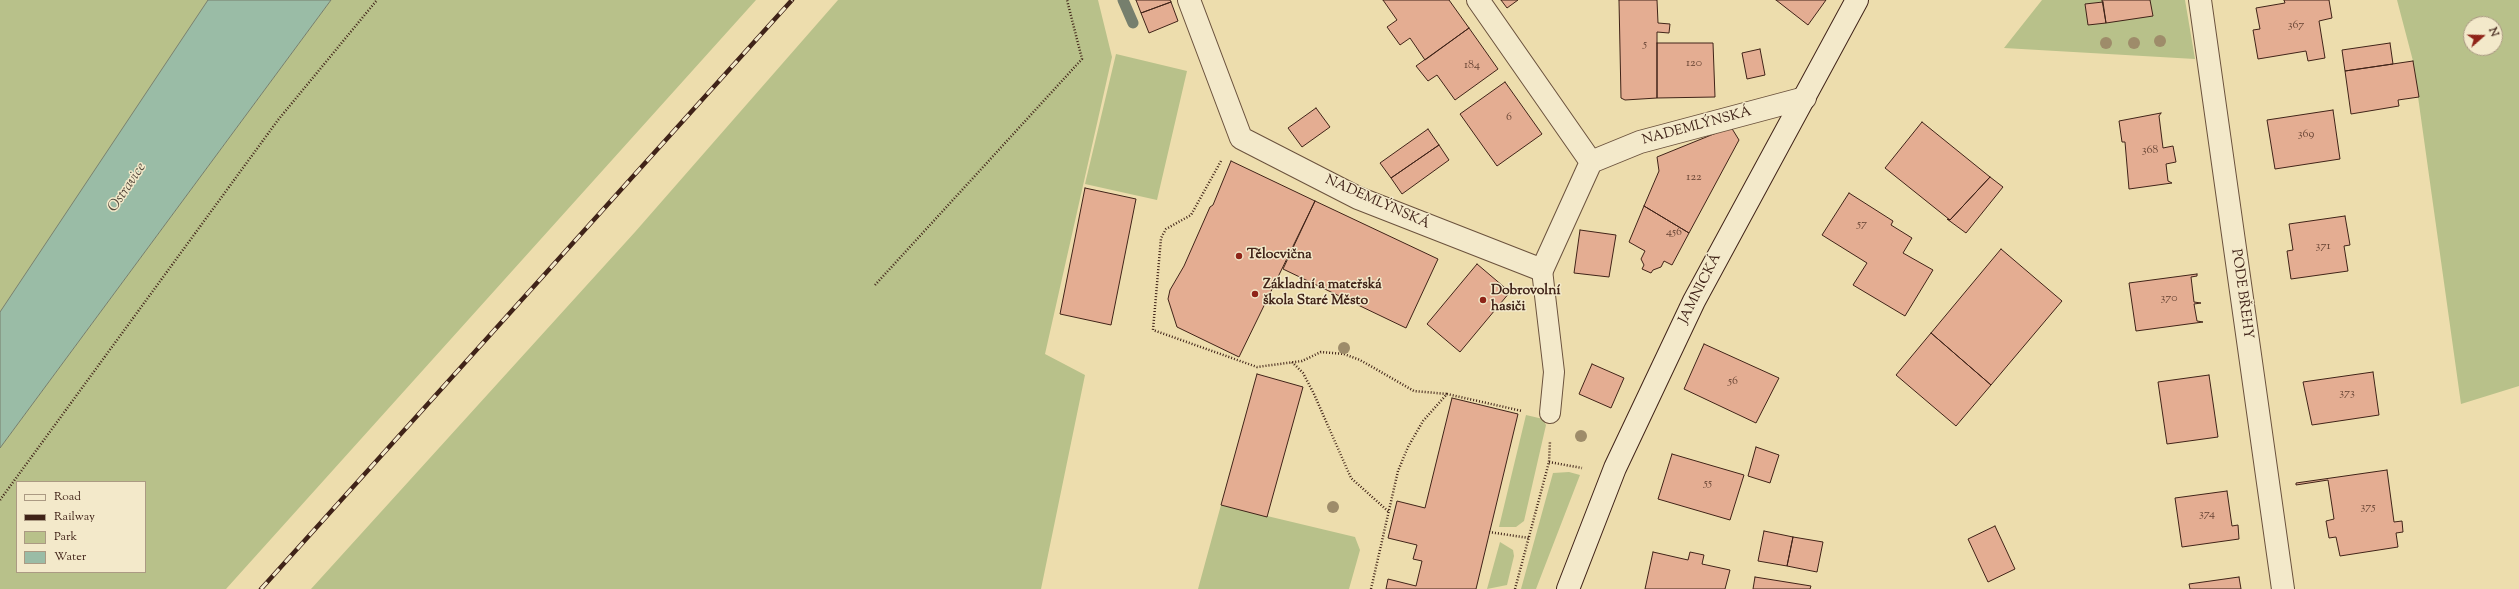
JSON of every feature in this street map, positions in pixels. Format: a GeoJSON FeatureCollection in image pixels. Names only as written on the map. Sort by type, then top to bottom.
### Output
{"type":"FeatureCollection","features":[{"type":"Feature","properties":{"kind":"street"},"geometry":{"type":"LineString","coordinates":[[1189,0],[1241,138]]}},
{"type":"Feature","properties":{"kind":"street"},"geometry":{"type":"LineString","coordinates":[[1478,0],[1591,162],[1542,270]]}},
{"type":"Feature","properties":{"kind":"street","name":"JAMNICKÁ"},"geometry":{"type":"LineString","coordinates":[[1568,589],[1615,468],[1694,301],[1857,0]]}},
{"type":"Feature","properties":{"kind":"street","name":"PODE BŘEHY"},"geometry":{"type":"LineString","coordinates":[[2200,0],[2283,589]]}},
{"type":"Feature","properties":{"kind":"street","name":"NADEMLÝNSKÁ"},"geometry":{"type":"LineString","coordinates":[[1591,162],[1640,142],[1805,98]]}},
{"type":"Feature","properties":{"kind":"street","name":"NADEMLÝNSKÁ"},"geometry":{"type":"LineString","coordinates":[[1241,138],[1358,198],[1542,270]]}},
{"type":"Feature","properties":{"kind":"lane"},"geometry":{"type":"LineString","coordinates":[[1542,270],[1554,372],[1550,415]]}},
{"type":"Feature","properties":{"kind":"path"},"geometry":{"type":"LineString","coordinates":[[0,500],[278,120],[377,0]]}},
{"type":"Feature","properties":{"kind":"path"},"geometry":{"type":"LineString","coordinates":[[875,285],[1082,58],[1067,0]]}},
{"type":"Feature","properties":{"kind":"path"},"geometry":{"type":"LineString","coordinates":[[1241,138],[1227,151],[1191,215],[1166,229],[1161,238],[1153,330],[1257,367],[1292,362],[1321,352],[1344,354],[1360,360],[1414,391],[1447,394],[1550,415],[1550,462],[1515,589]]}},
{"type":"Feature","properties":{"kind":"path"},"geometry":{"type":"LineString","coordinates":[[1292,362],[1303,373],[1314,394],[1351,478],[1389,512]]}},
{"type":"Feature","properties":{"kind":"path"},"geometry":{"type":"LineString","coordinates":[[1371,589],[1398,471],[1408,447],[1423,421],[1447,394]]}},
{"type":"Feature","properties":{"kind":"path"},"geometry":{"type":"LineString","coordinates":[[1550,462],[1584,469]]}},
{"type":"Feature","properties":{"kind":"path"},"geometry":{"type":"LineString","coordinates":[[1489,532],[1529,538]]}},
{"type":"Feature","properties":{"kind":"green space"},"geometry":{"type":"Polygon","coordinates":[[[0,0],[208,0],[0,312],[0,0]]]}},
{"type":"Feature","properties":{"kind":"green space"},"geometry":{"type":"Polygon","coordinates":[[[331,0],[756,0],[226,589],[0,589],[0,448],[331,0]]]}},
{"type":"Feature","properties":{"kind":"green space"},"geometry":{"type":"Polygon","coordinates":[[[838,0],[1098,0],[1112,57],[1045,354],[1085,375],[1041,589],[311,589],[635,232],[838,0]]]}},
{"type":"Feature","properties":{"kind":"green space"},"geometry":{"type":"Polygon","coordinates":[[[2042,0],[2185,0],[2195,59],[2004,48],[2042,0]]]}},
{"type":"Feature","properties":{"kind":"green space"},"geometry":{"type":"Polygon","coordinates":[[[2397,0],[2519,0],[2519,386],[2461,404],[2413,61],[2397,0]]]}},
{"type":"Feature","properties":{"kind":"green space"},"geometry":{"type":"Polygon","coordinates":[[[1116,54],[1187,71],[1157,200],[1085,184],[1116,54]]]}},
{"type":"Feature","properties":{"kind":"green space"},"geometry":{"type":"Polygon","coordinates":[[[1526,415],[1543,419],[1546,425],[1524,521],[1516,527],[1499,527],[1526,415]]]}},
{"type":"Feature","properties":{"kind":"green space"},"geometry":{"type":"Polygon","coordinates":[[[1569,472],[1580,475],[1536,589],[1521,589],[1553,473],[1569,472]]]}},
{"type":"Feature","properties":{"kind":"green space"},"geometry":{"type":"Polygon","coordinates":[[[1221,505],[1355,537],[1360,550],[1349,589],[1198,589],[1221,505]]]}},
{"type":"Feature","properties":{"kind":"green space"},"geometry":{"type":"Polygon","coordinates":[[[1500,542],[1513,550],[1514,556],[1507,585],[1487,589],[1500,542]]]}},
{"type":"Feature","properties":{"kind":"water","name":"Ostravice"},"geometry":{"type":"Polygon","coordinates":[[[208,0],[331,0],[0,448],[0,312],[208,0]]]}},
{"type":"Feature","properties":{"kind":"building"},"geometry":{"type":"Polygon","coordinates":[[[1136,0],[1170,0],[1171,2],[1141,13],[1136,0]]]}},
{"type":"Feature","properties":{"kind":"building"},"geometry":{"type":"Polygon","coordinates":[[[1383,0],[1449,0],[1469,28],[1425,60],[1410,38],[1400,45],[1387,27],[1397,20],[1383,0]]]}},
{"type":"Feature","properties":{"kind":"building"},"geometry":{"type":"Polygon","coordinates":[[[1501,0],[1518,0],[1507,8],[1501,0]]]}},
{"type":"Feature","properties":{"kind":"building"},"geometry":{"type":"Polygon","coordinates":[[[1619,0],[1657,0],[1658,23],[1670,24],[1669,33],[1657,32],[1657,98],[1625,100],[1621,98],[1619,0]]]}},
{"type":"Feature","properties":{"kind":"building"},"geometry":{"type":"Polygon","coordinates":[[[1776,0],[1826,0],[1808,25],[1776,0]]]}},
{"type":"Feature","properties":{"kind":"building"},"geometry":{"type":"Polygon","coordinates":[[[2102,0],[2150,0],[2153,16],[2106,23],[2102,0]]]}},
{"type":"Feature","properties":{"kind":"building"},"geometry":{"type":"Polygon","coordinates":[[[2284,0],[2329,0],[2332,18],[2319,21],[2325,58],[2308,61],[2306,51],[2258,59],[2253,30],[2260,29],[2256,8],[2285,3],[2284,0]]]}},
{"type":"Feature","properties":{"kind":"building"},"geometry":{"type":"Polygon","coordinates":[[[1171,2],[1178,21],[1149,33],[1141,13],[1171,2]]]}},
{"type":"Feature","properties":{"kind":"building"},"geometry":{"type":"Polygon","coordinates":[[[2103,2],[2106,23],[2088,25],[2085,4],[2103,2]]]}},
{"type":"Feature","properties":{"kind":"building"},"geometry":{"type":"Polygon","coordinates":[[[1469,28],[1498,69],[1455,100],[1437,75],[1428,81],[1416,66],[1469,28]]]}},
{"type":"Feature","properties":{"kind":"building"},"geometry":{"type":"Polygon","coordinates":[[[1657,43],[1713,43],[1715,97],[1657,98],[1657,43]]]}},
{"type":"Feature","properties":{"kind":"building"},"geometry":{"type":"Polygon","coordinates":[[[2390,43],[2393,64],[2345,71],[2342,50],[2390,43]]]}},
{"type":"Feature","properties":{"kind":"building"},"geometry":{"type":"Polygon","coordinates":[[[1760,49],[1765,75],[1747,79],[1742,53],[1760,49]]]}},
{"type":"Feature","properties":{"kind":"building"},"geometry":{"type":"Polygon","coordinates":[[[2413,61],[2419,97],[2398,100],[2399,106],[2351,114],[2345,71],[2413,61]]]}},
{"type":"Feature","properties":{"kind":"building"},"geometry":{"type":"Polygon","coordinates":[[[1505,82],[1542,134],[1497,166],[1460,114],[1505,82]]]}},
{"type":"Feature","properties":{"kind":"building"},"geometry":{"type":"Polygon","coordinates":[[[1316,108],[1330,127],[1302,147],[1288,128],[1316,108]]]}},
{"type":"Feature","properties":{"kind":"building"},"geometry":{"type":"Polygon","coordinates":[[[2333,110],[2340,159],[2275,169],[2267,120],[2333,110]]]}},
{"type":"Feature","properties":{"kind":"building"},"geometry":{"type":"Polygon","coordinates":[[[2161,113],[2159,116],[2163,148],[2173,146],[2176,162],[2166,164],[2168,181],[2172,183],[2129,189],[2125,142],[2122,142],[2119,121],[2161,113]]]}},
{"type":"Feature","properties":{"kind":"building"},"geometry":{"type":"Polygon","coordinates":[[[1922,122],[1990,177],[1950,220],[1885,168],[1922,122]]]}},
{"type":"Feature","properties":{"kind":"building"},"geometry":{"type":"Polygon","coordinates":[[[1731,127],[1739,140],[1689,233],[1644,206],[1659,171],[1657,157],[1731,127]]]}},
{"type":"Feature","properties":{"kind":"building"},"geometry":{"type":"Polygon","coordinates":[[[1428,129],[1439,145],[1391,178],[1380,163],[1428,129]]]}},
{"type":"Feature","properties":{"kind":"building"},"geometry":{"type":"Polygon","coordinates":[[[1439,145],[1449,160],[1402,194],[1391,178],[1439,145]]]}},
{"type":"Feature","properties":{"kind":"building","name":"Tělocvična"},"geometry":{"type":"Polygon","coordinates":[[[1231,161],[1315,201],[1239,357],[1177,327],[1168,299],[1170,290],[1184,266],[1210,207],[1213,205],[1231,161]]]}},
{"type":"Feature","properties":{"kind":"building"},"geometry":{"type":"Polygon","coordinates":[[[1990,177],[2003,187],[1966,233],[1947,219],[1950,220],[1990,177]]]}},
{"type":"Feature","properties":{"kind":"building"},"geometry":{"type":"Polygon","coordinates":[[[1085,188],[1136,199],[1111,325],[1060,314],[1085,188]]]}},
{"type":"Feature","properties":{"kind":"building"},"geometry":{"type":"Polygon","coordinates":[[[1849,193],[1893,221],[1891,225],[1912,238],[1903,253],[1933,270],[1905,316],[1853,285],[1867,263],[1822,235],[1849,193]]]}},
{"type":"Feature","properties":{"kind":"building"},"geometry":{"type":"Polygon","coordinates":[[[1315,201],[1438,259],[1406,328],[1283,269],[1315,201]]]}},
{"type":"Feature","properties":{"kind":"building"},"geometry":{"type":"Polygon","coordinates":[[[1644,206],[1689,233],[1672,265],[1664,261],[1661,267],[1653,270],[1651,273],[1642,269],[1644,265],[1641,259],[1645,251],[1629,242],[1644,206]]]}},
{"type":"Feature","properties":{"kind":"building"},"geometry":{"type":"Polygon","coordinates":[[[2345,216],[2350,245],[2344,246],[2348,271],[2291,279],[2287,251],[2293,250],[2289,224],[2345,216]]]}},
{"type":"Feature","properties":{"kind":"building"},"geometry":{"type":"Polygon","coordinates":[[[1580,230],[1616,235],[1609,277],[1574,273],[1580,230]]]}},
{"type":"Feature","properties":{"kind":"building"},"geometry":{"type":"Polygon","coordinates":[[[2001,249],[2062,301],[1991,385],[1931,333],[2001,249]]]}},
{"type":"Feature","properties":{"kind":"building"},"geometry":{"type":"Polygon","coordinates":[[[1477,264],[1510,292],[1460,352],[1427,324],[1477,264]]]}},
{"type":"Feature","properties":{"kind":"building"},"geometry":{"type":"Polygon","coordinates":[[[2197,274],[2197,276],[2191,277],[2194,302],[2201,303],[2194,304],[2197,321],[2203,322],[2136,331],[2129,283],[2197,274]]]}},
{"type":"Feature","properties":{"kind":"building"},"geometry":{"type":"Polygon","coordinates":[[[1931,333],[1991,385],[1956,426],[1896,375],[1931,333]]]}},
{"type":"Feature","properties":{"kind":"building"},"geometry":{"type":"Polygon","coordinates":[[[1704,344],[1779,378],[1756,423],[1684,389],[1704,344]]]}},
{"type":"Feature","properties":{"kind":"building"},"geometry":{"type":"Polygon","coordinates":[[[1592,364],[1624,378],[1611,408],[1579,394],[1592,364]]]}},
{"type":"Feature","properties":{"kind":"building"},"geometry":{"type":"Polygon","coordinates":[[[2373,372],[2379,415],[2312,425],[2303,382],[2373,372]]]}},
{"type":"Feature","properties":{"kind":"building"},"geometry":{"type":"Polygon","coordinates":[[[1257,374],[1303,387],[1267,517],[1221,505],[1257,374]]]}},
{"type":"Feature","properties":{"kind":"building"},"geometry":{"type":"Polygon","coordinates":[[[2209,375],[2218,437],[2167,444],[2158,382],[2209,375]]]}},
{"type":"Feature","properties":{"kind":"building"},"geometry":{"type":"Polygon","coordinates":[[[1452,398],[1518,414],[1476,589],[1386,589],[1388,579],[1416,586],[1422,561],[1413,559],[1417,545],[1388,538],[1397,501],[1425,508],[1452,398]]]}},
{"type":"Feature","properties":{"kind":"building"},"geometry":{"type":"Polygon","coordinates":[[[1756,447],[1779,455],[1770,483],[1748,476],[1756,447]]]}},
{"type":"Feature","properties":{"kind":"building"},"geometry":{"type":"Polygon","coordinates":[[[1672,454],[1744,475],[1730,520],[1658,499],[1672,454]]]}},
{"type":"Feature","properties":{"kind":"building"},"geometry":{"type":"Polygon","coordinates":[[[2387,470],[2394,522],[2402,521],[2403,532],[2396,533],[2398,547],[2340,556],[2336,537],[2329,538],[2326,521],[2334,519],[2328,480],[2296,485],[2296,483],[2387,470]]]}},
{"type":"Feature","properties":{"kind":"building"},"geometry":{"type":"Polygon","coordinates":[[[2227,491],[2232,526],[2238,525],[2239,539],[2182,547],[2175,498],[2227,491]]]}},
{"type":"Feature","properties":{"kind":"building"},"geometry":{"type":"Polygon","coordinates":[[[1995,526],[2015,569],[1988,582],[1968,539],[1995,526]]]}},
{"type":"Feature","properties":{"kind":"building"},"geometry":{"type":"Polygon","coordinates":[[[1764,531],[1793,537],[1787,566],[1758,561],[1764,531]]]}},
{"type":"Feature","properties":{"kind":"building"},"geometry":{"type":"Polygon","coordinates":[[[1793,537],[1823,542],[1817,572],[1787,566],[1793,537]]]}},
{"type":"Feature","properties":{"kind":"building"},"geometry":{"type":"Polygon","coordinates":[[[1653,552],[1688,560],[1690,552],[1704,555],[1702,564],[1730,570],[1725,589],[1645,589],[1653,552]]]}},
{"type":"Feature","properties":{"kind":"building"},"geometry":{"type":"Polygon","coordinates":[[[1755,577],[1811,586],[1810,589],[1753,589],[1755,577]]]}},
{"type":"Feature","properties":{"kind":"building"},"geometry":{"type":"Polygon","coordinates":[[[2239,577],[2241,589],[2190,589],[2189,584],[2239,577]]]}},
{"type":"Feature","properties":{"kind":"waterway"},"geometry":{"type":"LineString","coordinates":[[1123,0],[1133,23]]}},
{"type":"Feature","properties":{"kind":"railway"},"geometry":{"type":"LineString","coordinates":[[261,589],[792,0]]}},
{"type":"Feature","properties":{"kind":"place","name":"Tělocvična"},"geometry":{"type":"Point","coordinates":[1239,256]}},
{"type":"Feature","properties":{"kind":"place","name":"Základní a mateřská škola Staré Město"},"geometry":{"type":"Point","coordinates":[1255,294]}},
{"type":"Feature","properties":{"kind":"place","name":"Dobrovolní hasiči"},"geometry":{"type":"Point","coordinates":[1483,300]}}]}
